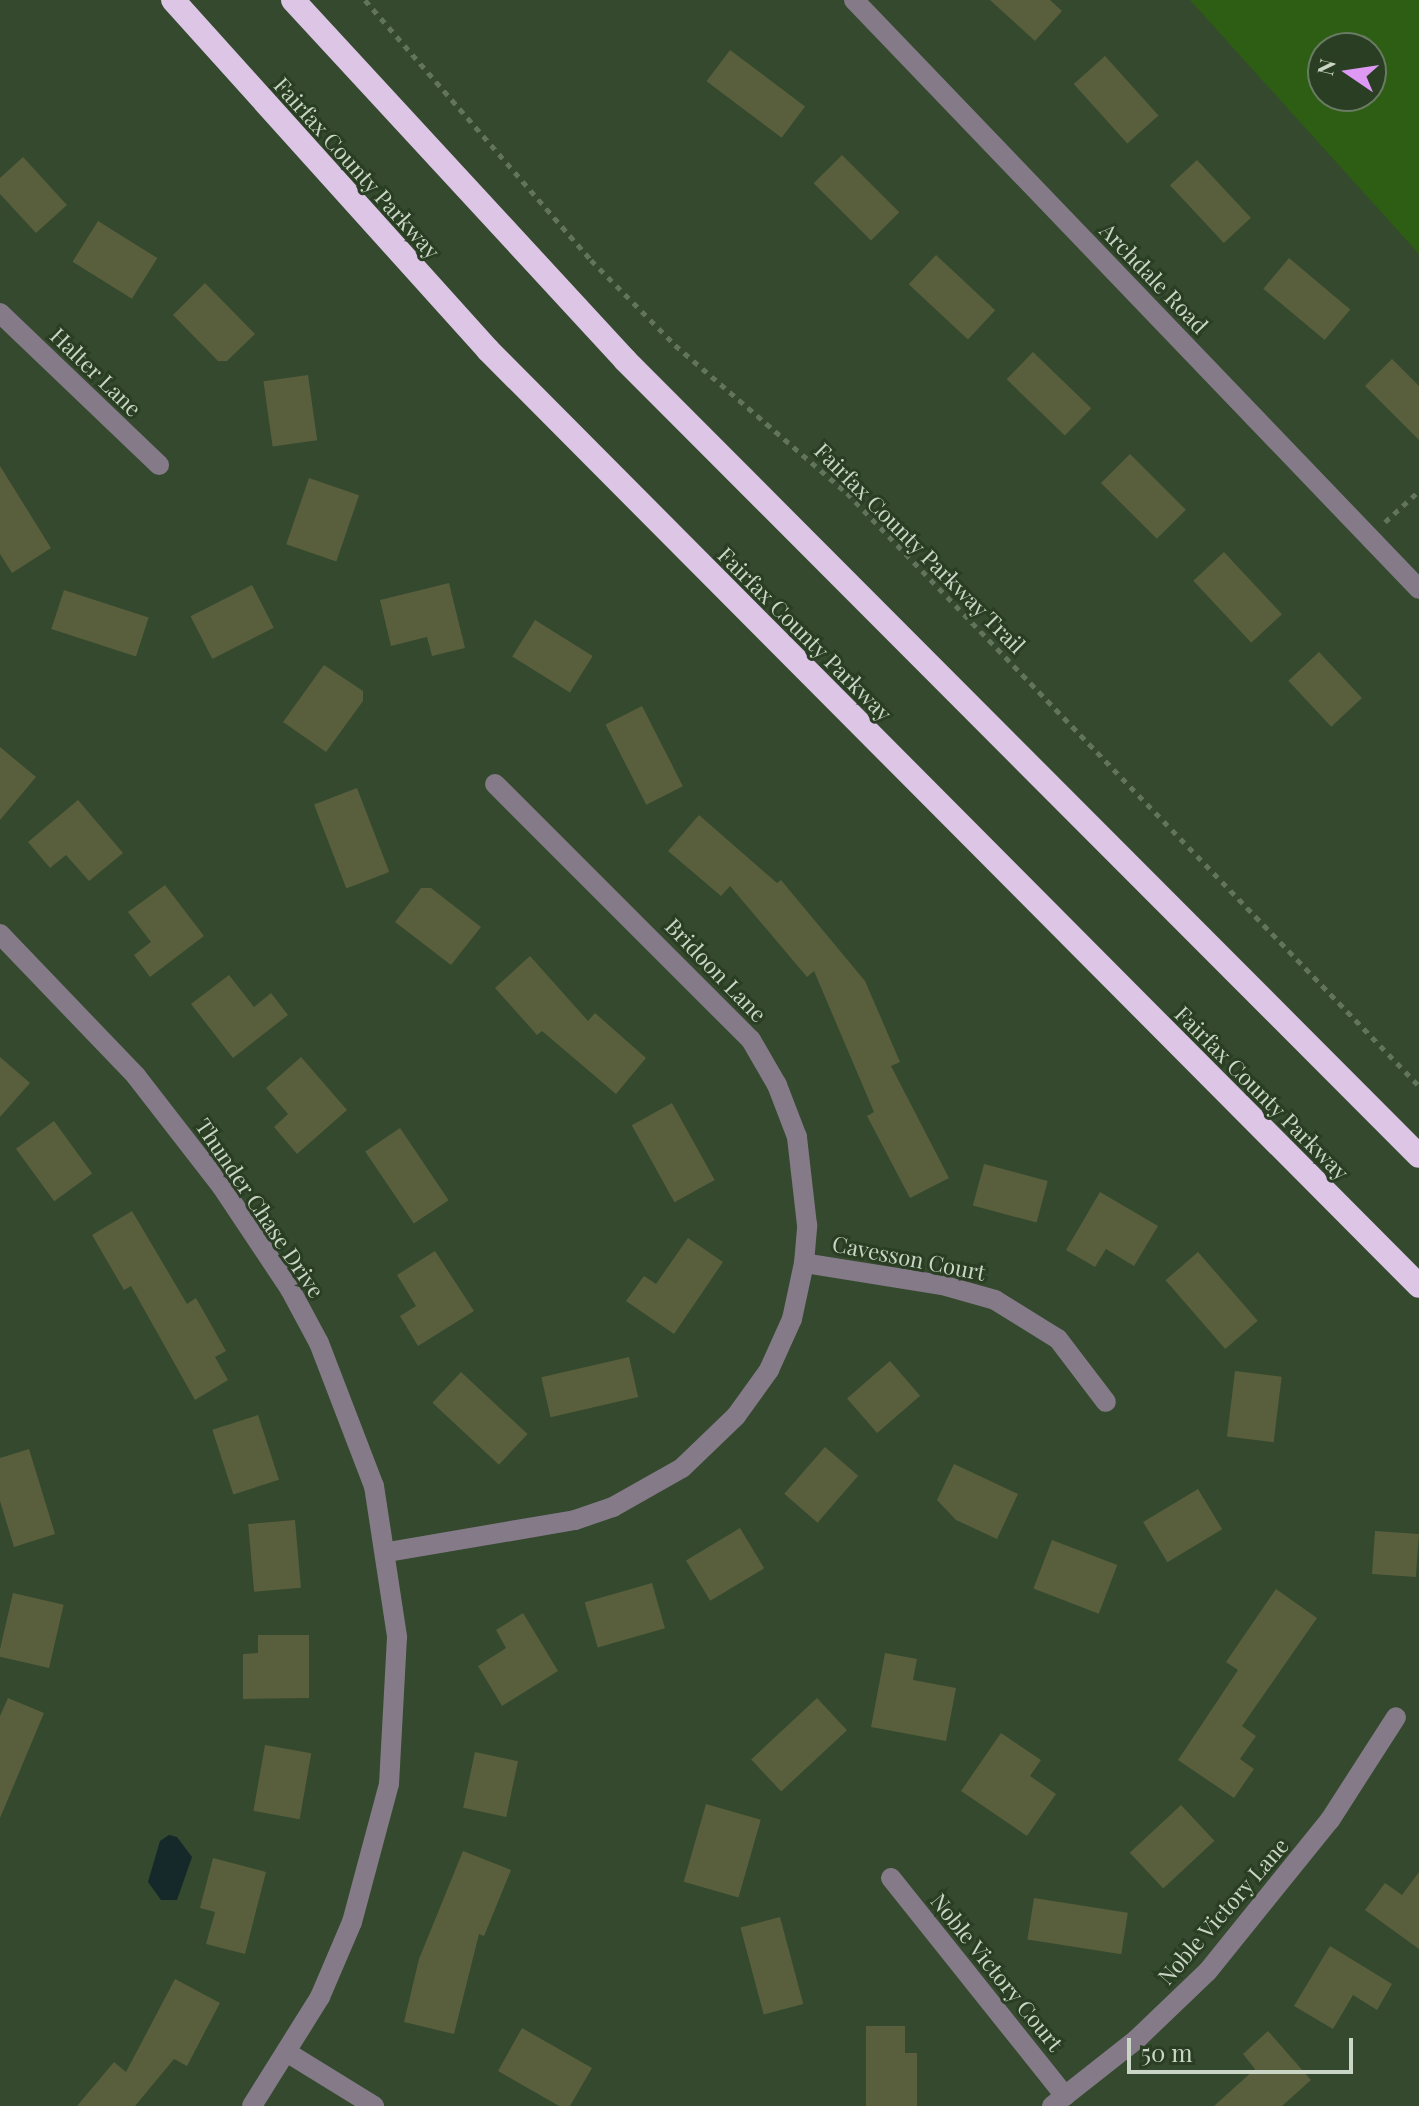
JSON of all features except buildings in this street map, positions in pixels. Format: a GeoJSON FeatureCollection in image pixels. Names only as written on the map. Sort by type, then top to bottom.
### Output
{"type":"FeatureCollection","features":[{"type":"Feature","properties":{"kind":"highway","name":"Fairfax County Parkway"},"geometry":{"type":"LineString","coordinates":[[173,0],[488,350],[1419,1286]]}},
{"type":"Feature","properties":{"kind":"highway"},"geometry":{"type":"LineString","coordinates":[[293,0],[625,360],[1419,1156]]}},
{"type":"Feature","properties":{"kind":"street","name":"Archdale Road"},"geometry":{"type":"LineString","coordinates":[[854,0],[1419,589]]}},
{"type":"Feature","properties":{"kind":"street","name":"Halter Lane"},"geometry":{"type":"LineString","coordinates":[[0,313],[159,465]]}},
{"type":"Feature","properties":{"kind":"street","name":"Bridoon Lane"},"geometry":{"type":"LineString","coordinates":[[388,1552],[575,1520],[613,1507],[682,1468],[736,1416],[769,1370],[792,1319],[804,1263],[807,1225],[800,1150],[783,1098],[751,1040],[495,784]]}},
{"type":"Feature","properties":{"kind":"street","name":"Thunder Chase Drive"},"geometry":{"type":"LineString","coordinates":[[0,934],[136,1076],[222,1187],[290,1289],[353,1421],[388,1552],[397,1637],[389,1784],[352,1922],[288,2053],[252,2106]]}},
{"type":"Feature","properties":{"kind":"street","name":"Cavesson Court"},"geometry":{"type":"LineString","coordinates":[[804,1263],[942,1285],[995,1300],[1058,1339],[1106,1402]]}},
{"type":"Feature","properties":{"kind":"street","name":"Noble Victory Lane"},"geometry":{"type":"LineString","coordinates":[[1058,2101],[1137,2039],[1208,1971],[1272,1898],[1330,1820],[1396,1717]]}},
{"type":"Feature","properties":{"kind":"street","name":"Noble Victory Court"},"geometry":{"type":"LineString","coordinates":[[891,1878],[1058,2101]]}},
{"type":"Feature","properties":{"kind":"street"},"geometry":{"type":"LineString","coordinates":[[288,2053],[374,2106]]}},
{"type":"Feature","properties":{"kind":"path","name":"Fairfax County Parkway Trail"},"geometry":{"type":"LineString","coordinates":[[365,0],[591,260],[675,345],[847,493],[1419,1086]]}},
{"type":"Feature","properties":{"kind":"path"},"geometry":{"type":"LineString","coordinates":[[1369,536],[1419,491]]}},
{"type":"Feature","properties":{"kind":"green space"},"geometry":{"type":"Polygon","coordinates":[[[1190,0],[1419,0],[1419,254],[1190,0]]]}},
{"type":"Feature","properties":{"kind":"water"},"geometry":{"type":"Polygon","coordinates":[[[169,1835],[177,1837],[192,1857],[177,1900],[161,1900],[148,1882],[160,1841],[169,1835]]]}}]}
